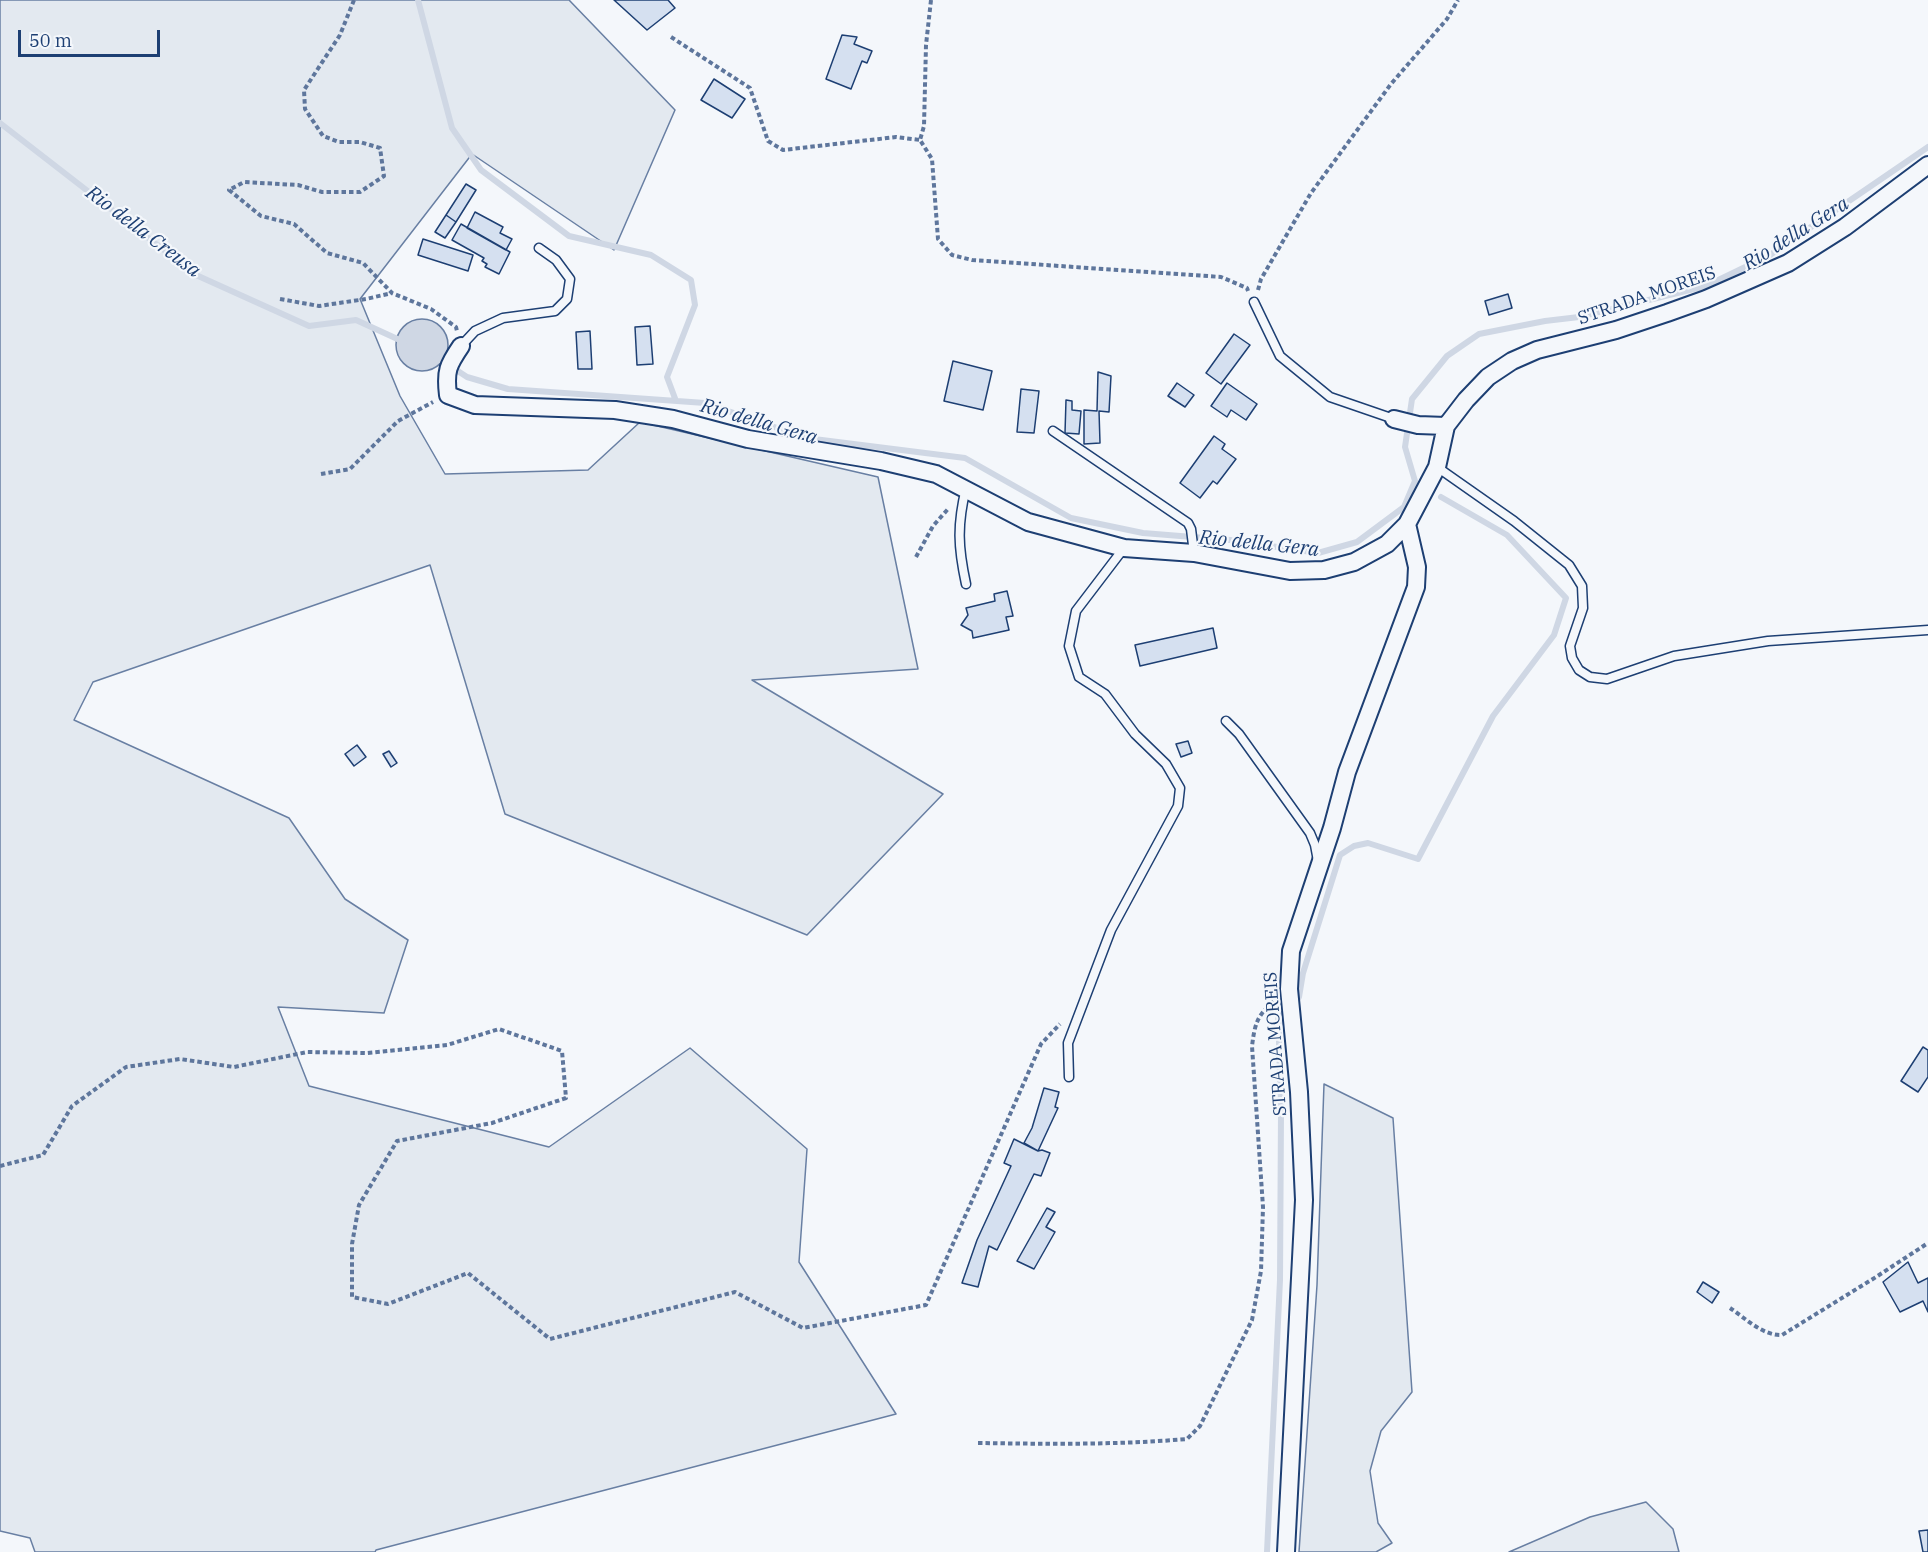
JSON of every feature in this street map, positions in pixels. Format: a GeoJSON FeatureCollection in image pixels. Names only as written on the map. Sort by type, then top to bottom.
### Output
{"type":"FeatureCollection","features":[{"type":"Feature","properties":{"kind":"street","name":"STRADA MOREIS"},"geometry":{"type":"LineString","coordinates":[[1446,426],[1488,377],[1512,361],[1537,350],[1616,330],[1667,314],[1788,263],[1845,227],[1928,165]]}},
{"type":"Feature","properties":{"kind":"street"},"geometry":{"type":"LineString","coordinates":[[461,346],[448,365],[446,377],[448,395],[474,405],[615,410],[673,419],[748,439],[881,461],[936,474],[1028,522],[1124,548],[1194,547],[1290,571],[1324,570],[1354,562],[1386,544],[1407,524],[1437,467],[1446,426],[1418,425],[1394,419]]}},
{"type":"Feature","properties":{"kind":"street","name":"STRADA MOREIS"},"geometry":{"type":"LineString","coordinates":[[1286,1552],[1288,1475],[1304,1200],[1299,1092],[1289,989],[1291,951],[1332,828],[1347,772],[1416,587],[1417,567],[1407,524]]}},
{"type":"Feature","properties":{"kind":"lane"},"geometry":{"type":"LineString","coordinates":[[461,346],[475,332],[503,318],[555,311],[567,299],[570,279],[556,260],[539,248]]}},
{"type":"Feature","properties":{"kind":"lane"},"geometry":{"type":"LineString","coordinates":[[1254,302],[1280,356],[1330,397],[1394,419]]}},
{"type":"Feature","properties":{"kind":"lane"},"geometry":{"type":"LineString","coordinates":[[1053,430],[1188,523],[1194,547]]}},
{"type":"Feature","properties":{"kind":"lane"},"geometry":{"type":"LineString","coordinates":[[1437,467],[1514,521],[1569,565],[1582,586],[1583,608],[1570,646],[1572,658],[1579,670],[1590,677],[1608,679],[1674,656],[1768,641],[1928,630]]}},
{"type":"Feature","properties":{"kind":"lane"},"geometry":{"type":"LineString","coordinates":[[966,488],[959,519],[960,559],[966,584]]}},
{"type":"Feature","properties":{"kind":"lane"},"geometry":{"type":"LineString","coordinates":[[1069,1077],[1068,1043],[1107,940],[1178,806],[1180,788],[1166,764],[1135,734],[1105,694],[1079,677],[1069,646],[1076,611],[1124,548]]}},
{"type":"Feature","properties":{"kind":"lane"},"geometry":{"type":"LineString","coordinates":[[1226,720],[1239,734],[1310,833],[1319,864]]}},
{"type":"Feature","properties":{"kind":"path"},"geometry":{"type":"LineString","coordinates":[[354,0],[340,35],[304,90],[305,109],[322,136],[339,142],[360,142],[380,148],[384,176],[360,192],[322,192],[298,185],[244,182],[229,190],[261,216],[294,224],[327,253],[363,263],[392,293],[431,309],[456,327],[461,346]]}},
{"type":"Feature","properties":{"kind":"path"},"geometry":{"type":"LineString","coordinates":[[931,0],[926,45],[924,126],[920,140],[932,159],[938,239],[952,255],[972,260],[1221,277],[1247,288],[1254,302]]}},
{"type":"Feature","properties":{"kind":"path"},"geometry":{"type":"LineString","coordinates":[[1254,302],[1261,279],[1311,193],[1391,84],[1447,19],[1458,0]]}},
{"type":"Feature","properties":{"kind":"path"},"geometry":{"type":"LineString","coordinates":[[671,37],[750,88],[768,141],[783,150],[896,137],[920,140]]}},
{"type":"Feature","properties":{"kind":"path"},"geometry":{"type":"LineString","coordinates":[[279,300],[319,306],[392,293]]}},
{"type":"Feature","properties":{"kind":"path"},"geometry":{"type":"LineString","coordinates":[[321,474],[350,469],[398,421],[448,395]]}},
{"type":"Feature","properties":{"kind":"path"},"geometry":{"type":"LineString","coordinates":[[916,557],[933,526],[966,488]]}},
{"type":"Feature","properties":{"kind":"path"},"geometry":{"type":"LineString","coordinates":[[978,1443],[1064,1445],[1163,1441],[1187,1439],[1200,1426],[1252,1320],[1261,1271],[1263,1207],[1252,1046],[1255,1025],[1262,1012],[1289,989]]}},
{"type":"Feature","properties":{"kind":"path"},"geometry":{"type":"LineString","coordinates":[[0,1166],[43,1155],[72,1106],[126,1067],[180,1059],[234,1067],[307,1052],[367,1053],[447,1045],[498,1029],[562,1051],[566,1098],[492,1123],[397,1141],[358,1205],[352,1244],[352,1297],[388,1304],[468,1273],[550,1339],[735,1292],[803,1328],[926,1305],[1041,1044],[1063,1021]]}},
{"type":"Feature","properties":{"kind":"path"},"geometry":{"type":"LineString","coordinates":[[1730,1308],[1765,1332],[1782,1335],[1928,1243]]}},
{"type":"Feature","properties":{"kind":"shaded area"},"geometry":{"type":"Polygon","coordinates":[[[0,0],[569,0],[675,110],[614,250],[472,154],[360,299],[400,396],[445,474],[588,470],[640,422],[878,477],[918,669],[752,680],[943,794],[807,935],[505,814],[430,565],[93,682],[74,720],[289,818],[345,899],[408,940],[384,1013],[278,1007],[309,1086],[549,1147],[690,1048],[807,1149],[799,1262],[896,1414],[375,1552],[35,1552],[30,1538],[0,1531],[0,0]]]}},
{"type":"Feature","properties":{"kind":"shaded area"},"geometry":{"type":"Polygon","coordinates":[[[422,319],[432,321],[440,327],[446,335],[448,345],[446,355],[440,363],[432,369],[422,371],[412,369],[404,363],[398,355],[396,345],[398,335],[404,327],[412,321],[422,319]]]}},
{"type":"Feature","properties":{"kind":"shaded area"},"geometry":{"type":"Polygon","coordinates":[[[1324,1084],[1393,1118],[1412,1392],[1381,1431],[1370,1471],[1378,1523],[1392,1543],[1376,1552],[1299,1552],[1317,1285],[1324,1084]]]}},
{"type":"Feature","properties":{"kind":"shaded area"},"geometry":{"type":"Polygon","coordinates":[[[1646,1502],[1673,1529],[1679,1552],[1509,1552],[1590,1517],[1646,1502]]]}},
{"type":"Feature","properties":{"kind":"building"},"geometry":{"type":"Polygon","coordinates":[[[614,0],[668,0],[675,8],[647,30],[614,0]]]}},
{"type":"Feature","properties":{"kind":"building"},"geometry":{"type":"Polygon","coordinates":[[[842,35],[857,37],[854,44],[872,51],[867,63],[862,61],[851,89],[826,79],[842,35]]]}},
{"type":"Feature","properties":{"kind":"building"},"geometry":{"type":"Polygon","coordinates":[[[714,79],[745,99],[732,118],[701,100],[714,79]]]}},
{"type":"Feature","properties":{"kind":"building"},"geometry":{"type":"Polygon","coordinates":[[[466,184],[476,190],[456,222],[446,215],[466,184]]]}},
{"type":"Feature","properties":{"kind":"building"},"geometry":{"type":"Polygon","coordinates":[[[475,212],[503,227],[500,233],[512,239],[506,250],[467,228],[475,212]]]}},
{"type":"Feature","properties":{"kind":"building"},"geometry":{"type":"Polygon","coordinates":[[[446,215],[456,222],[445,238],[435,232],[446,215]]]}},
{"type":"Feature","properties":{"kind":"building"},"geometry":{"type":"Polygon","coordinates":[[[461,224],[510,252],[499,274],[485,267],[487,264],[482,261],[484,258],[452,240],[461,224]]]}},
{"type":"Feature","properties":{"kind":"building"},"geometry":{"type":"Polygon","coordinates":[[[423,239],[473,255],[468,271],[418,255],[423,239]]]}},
{"type":"Feature","properties":{"kind":"building"},"geometry":{"type":"Polygon","coordinates":[[[1508,294],[1512,308],[1489,315],[1485,301],[1508,294]]]}},
{"type":"Feature","properties":{"kind":"building"},"geometry":{"type":"Polygon","coordinates":[[[650,326],[653,364],[637,365],[635,327],[650,326]]]}},
{"type":"Feature","properties":{"kind":"building"},"geometry":{"type":"Polygon","coordinates":[[[590,331],[592,369],[578,369],[576,332],[590,331]]]}},
{"type":"Feature","properties":{"kind":"building"},"geometry":{"type":"Polygon","coordinates":[[[1234,334],[1250,345],[1221,384],[1206,373],[1234,334]]]}},
{"type":"Feature","properties":{"kind":"building"},"geometry":{"type":"Polygon","coordinates":[[[953,361],[992,371],[983,410],[944,401],[953,361]]]}},
{"type":"Feature","properties":{"kind":"building"},"geometry":{"type":"Polygon","coordinates":[[[1098,372],[1111,376],[1109,412],[1099,411],[1100,443],[1084,444],[1084,410],[1097,411],[1098,372]]]}},
{"type":"Feature","properties":{"kind":"building"},"geometry":{"type":"Polygon","coordinates":[[[1177,383],[1194,395],[1185,407],[1168,396],[1177,383]]]}},
{"type":"Feature","properties":{"kind":"building"},"geometry":{"type":"Polygon","coordinates":[[[1227,383],[1257,404],[1246,420],[1231,410],[1227,417],[1211,406],[1227,383]]]}},
{"type":"Feature","properties":{"kind":"building"},"geometry":{"type":"Polygon","coordinates":[[[1021,389],[1039,391],[1034,433],[1017,432],[1021,389]]]}},
{"type":"Feature","properties":{"kind":"building"},"geometry":{"type":"Polygon","coordinates":[[[1066,400],[1072,401],[1072,410],[1081,411],[1079,434],[1065,433],[1066,400]]]}},
{"type":"Feature","properties":{"kind":"building"},"geometry":{"type":"Polygon","coordinates":[[[1214,436],[1225,444],[1222,449],[1236,459],[1217,484],[1213,481],[1200,498],[1180,483],[1214,436]]]}},
{"type":"Feature","properties":{"kind":"building"},"geometry":{"type":"Polygon","coordinates":[[[1007,591],[1013,616],[1006,617],[1009,630],[973,638],[972,631],[961,625],[968,615],[966,608],[995,601],[994,594],[1007,591]]]}},
{"type":"Feature","properties":{"kind":"building"},"geometry":{"type":"Polygon","coordinates":[[[1213,628],[1217,648],[1140,666],[1135,645],[1213,628]]]}},
{"type":"Feature","properties":{"kind":"building"},"geometry":{"type":"Polygon","coordinates":[[[1188,741],[1192,753],[1181,757],[1176,744],[1188,741]]]}},
{"type":"Feature","properties":{"kind":"building"},"geometry":{"type":"Polygon","coordinates":[[[357,745],[366,757],[354,766],[345,754],[357,745]]]}},
{"type":"Feature","properties":{"kind":"building"},"geometry":{"type":"Polygon","coordinates":[[[389,751],[397,763],[391,767],[383,754],[389,751]]]}},
{"type":"Feature","properties":{"kind":"building"},"geometry":{"type":"Polygon","coordinates":[[[1923,1047],[1928,1050],[1928,1077],[1918,1092],[1901,1081],[1923,1047]]]}},
{"type":"Feature","properties":{"kind":"building"},"geometry":{"type":"Polygon","coordinates":[[[1044,1088],[1059,1092],[1055,1107],[1058,1108],[1038,1151],[1024,1143],[1032,1128],[1044,1088]]]}},
{"type":"Feature","properties":{"kind":"building"},"geometry":{"type":"Polygon","coordinates":[[[1014,1139],[1038,1151],[1050,1153],[1041,1176],[1034,1174],[997,1250],[989,1246],[978,1287],[962,1283],[977,1240],[1011,1166],[1004,1163],[1014,1139]]]}},
{"type":"Feature","properties":{"kind":"building"},"geometry":{"type":"Polygon","coordinates":[[[1047,1208],[1055,1212],[1046,1227],[1055,1232],[1034,1269],[1017,1261],[1047,1208]]]}},
{"type":"Feature","properties":{"kind":"building"},"geometry":{"type":"Polygon","coordinates":[[[1908,1262],[1918,1283],[1928,1278],[1928,1312],[1923,1301],[1900,1312],[1883,1282],[1908,1262]]]}},
{"type":"Feature","properties":{"kind":"building"},"geometry":{"type":"Polygon","coordinates":[[[1703,1282],[1719,1292],[1712,1303],[1697,1292],[1703,1282]]]}},
{"type":"Feature","properties":{"kind":"building"},"geometry":{"type":"Polygon","coordinates":[[[1928,1530],[1928,1552],[1923,1552],[1919,1531],[1928,1530]]]}},
{"type":"Feature","properties":{"kind":"waterway"},"geometry":{"type":"LineString","coordinates":[[418,0],[452,128],[481,170],[569,236],[651,255],[691,280],[695,305],[667,377],[676,401]]}},
{"type":"Feature","properties":{"kind":"waterway","name":"Rio della Creusa"},"geometry":{"type":"LineString","coordinates":[[0,123],[196,275],[309,326],[356,320],[404,342]]}},
{"type":"Feature","properties":{"kind":"waterway","name":"Rio della Gera"},"geometry":{"type":"LineString","coordinates":[[435,356],[467,377],[508,389],[705,403],[806,438],[965,458],[1071,518],[1143,533],[1230,540],[1318,553],[1357,542],[1404,507],[1415,481],[1405,447],[1412,399],[1447,356],[1479,334],[1579,317],[1706,286],[1770,255],[1928,147]]}},
{"type":"Feature","properties":{"kind":"waterway"},"geometry":{"type":"LineString","coordinates":[[1299,997],[1303,973],[1340,855],[1354,846],[1368,843],[1418,859],[1493,716],[1554,635],[1566,598],[1507,535],[1441,497]]}},
{"type":"Feature","properties":{"kind":"waterway"},"geometry":{"type":"LineString","coordinates":[[1267,1552],[1280,1280],[1281,1112],[1278,1007]]}}]}
